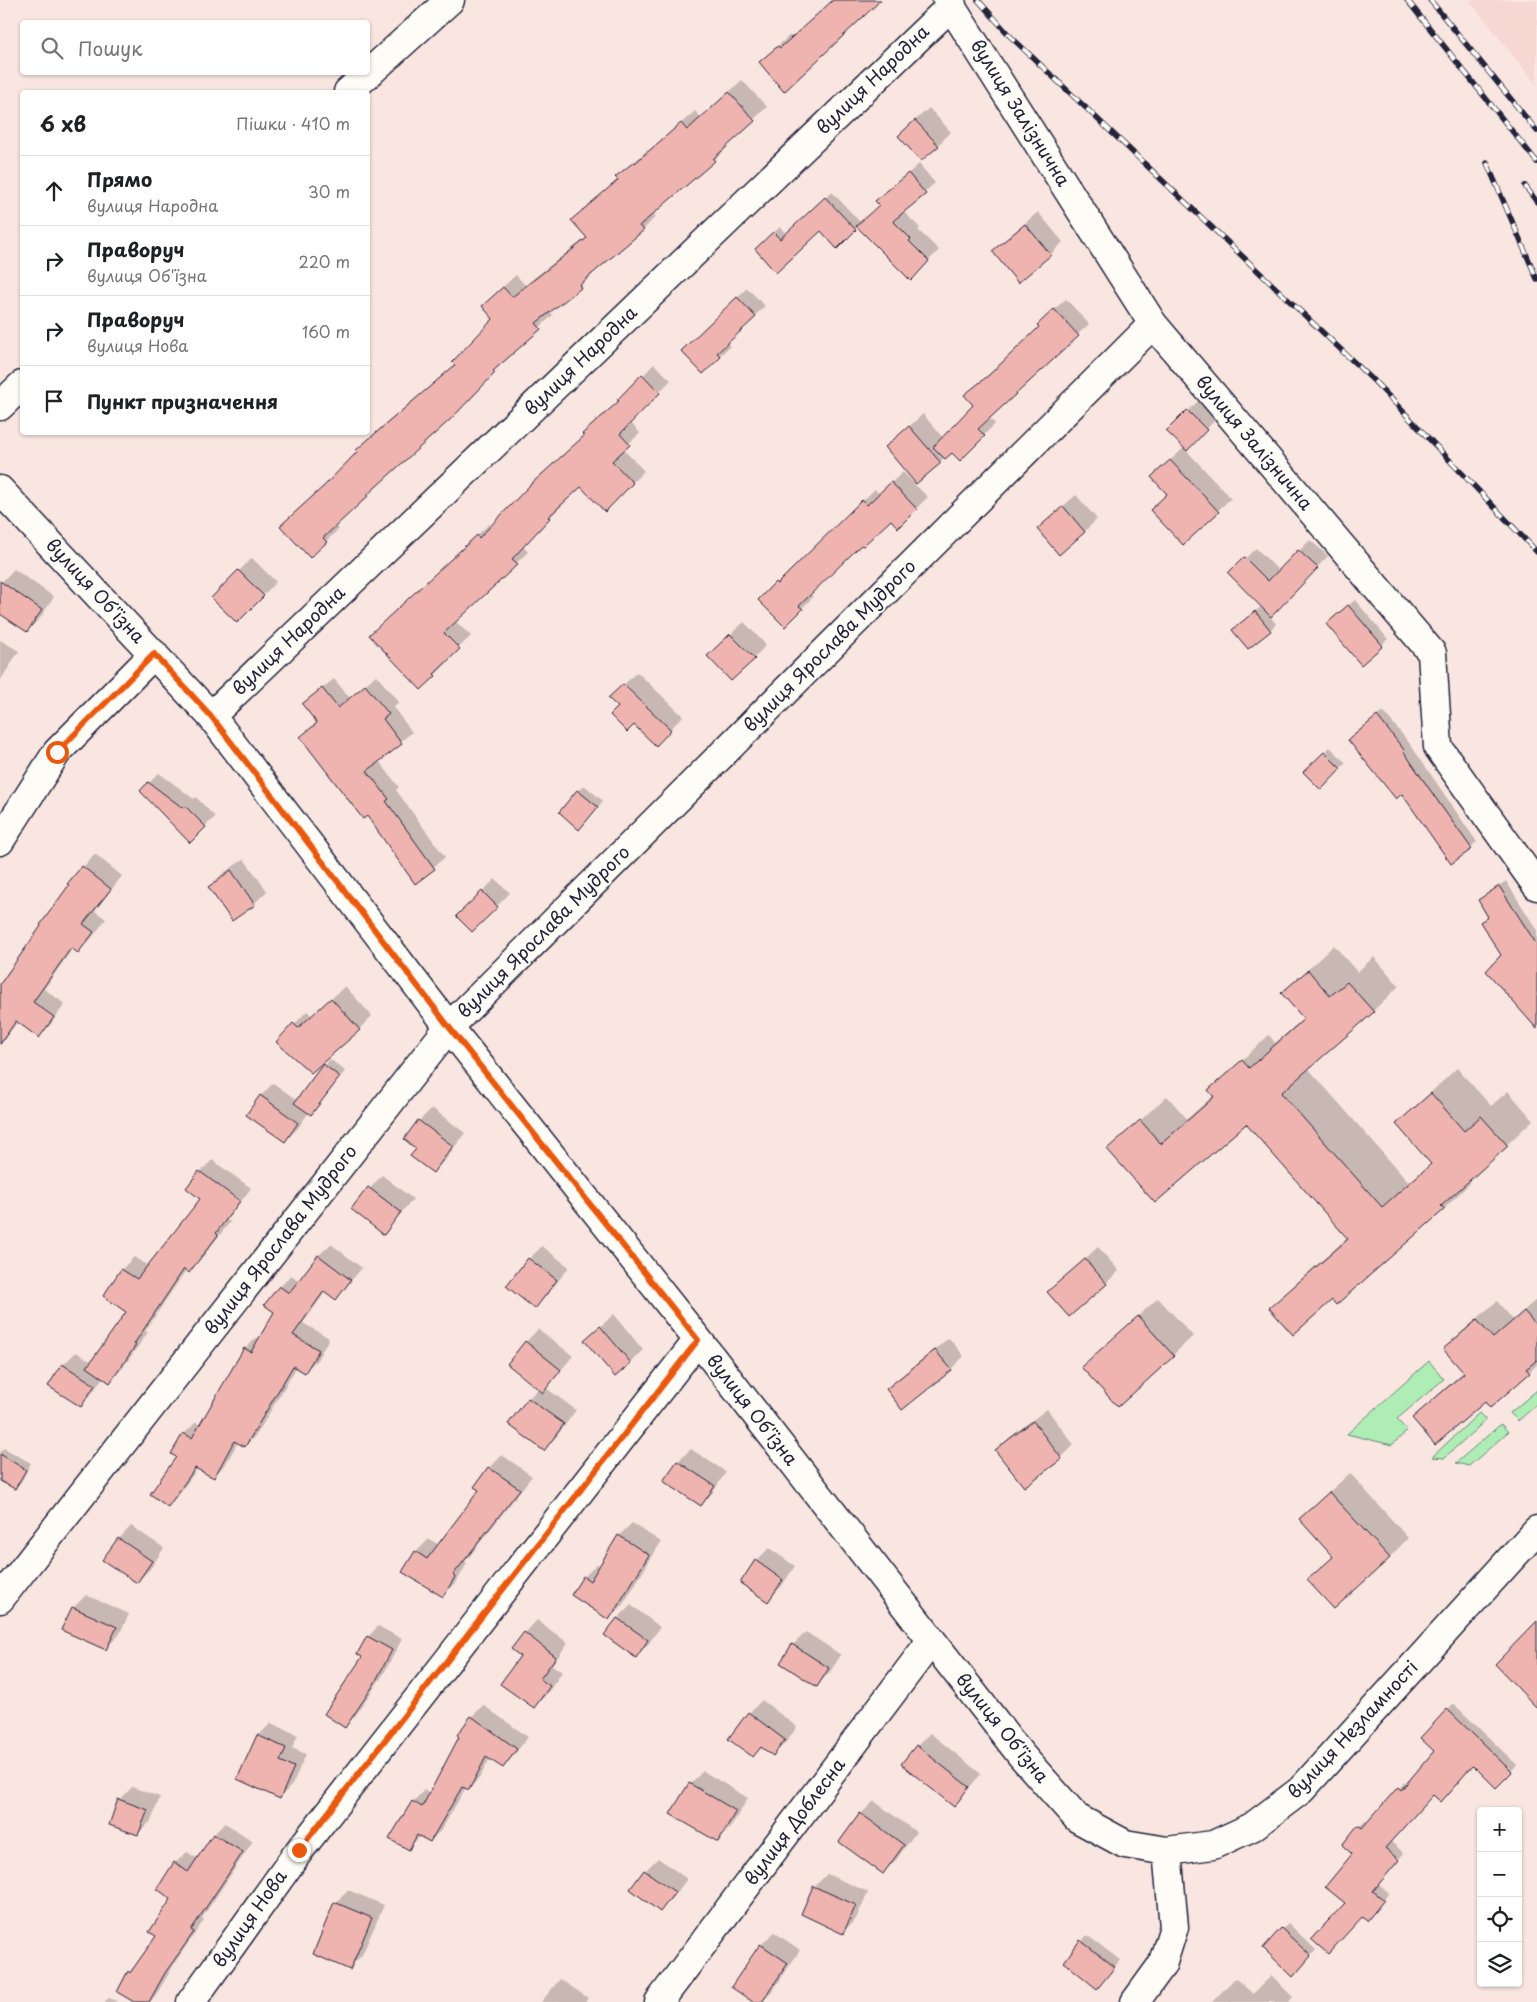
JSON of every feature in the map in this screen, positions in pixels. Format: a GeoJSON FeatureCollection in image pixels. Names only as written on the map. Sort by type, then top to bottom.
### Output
{"type":"FeatureCollection","features":[{"type":"Feature","properties":{"kind":"street"},"geometry":{"type":"LineString","coordinates":[[370,72],[450,0]]}},
{"type":"Feature","properties":{"kind":"street","name":"вулиця Залізнична"},"geometry":{"type":"LineString","coordinates":[[949,2],[1153,324],[1432,653],[1438,748],[1537,886]]}},
{"type":"Feature","properties":{"kind":"street","name":"вулиця Народна"},"geometry":{"type":"LineString","coordinates":[[211,716],[949,2]]}},
{"type":"Feature","properties":{"kind":"street"},"geometry":{"type":"LineString","coordinates":[[350,90],[367,75]]}},
{"type":"Feature","properties":{"kind":"street","name":"вулиця Ярослава Мудрого"},"geometry":{"type":"LineString","coordinates":[[0,1599],[449,1027],[1153,324]]}},
{"type":"Feature","properties":{"kind":"street"},"geometry":{"type":"LineString","coordinates":[[0,406],[20,387]]}},
{"type":"Feature","properties":{"kind":"street","name":"вулиця Об'їзна"},"geometry":{"type":"LineString","coordinates":[[0,490],[211,716],[449,1027],[698,1340],[1021,1755],[1077,1818],[1125,1844],[1167,1851]]}},
{"type":"Feature","properties":{"kind":"street"},"geometry":{"type":"LineString","coordinates":[[0,841],[57,752],[154,654]]}},
{"type":"Feature","properties":{"kind":"street","name":"вулиця Нова"},"geometry":{"type":"LineString","coordinates":[[191,2002],[299,1850],[698,1340]]}},
{"type":"Feature","properties":{"kind":"street","name":"вулиця Незламності"},"geometry":{"type":"LineString","coordinates":[[1167,1851],[1213,1845],[1252,1827],[1301,1790],[1537,1530]]}},
{"type":"Feature","properties":{"kind":"street","name":"вулиця Доблесна"},"geometry":{"type":"LineString","coordinates":[[659,2002],[931,1641]]}},
{"type":"Feature","properties":{"kind":"street"},"geometry":{"type":"LineString","coordinates":[[1135,2002],[1162,1965],[1174,1927],[1167,1851]]}},
{"type":"Feature","properties":{"kind":"shaded area"},"geometry":{"type":"Polygon","coordinates":[[[1469,0],[1537,0],[1537,85],[1469,0]]]}},
{"type":"Feature","properties":{"kind":"green space"},"geometry":{"type":"Polygon","coordinates":[[[1429,1361],[1444,1379],[1397,1419],[1407,1431],[1392,1445],[1347,1434],[1429,1361]]]}},
{"type":"Feature","properties":{"kind":"green space"},"geometry":{"type":"Polygon","coordinates":[[[1537,1390],[1537,1404],[1518,1421],[1510,1413],[1537,1390]]]}},
{"type":"Feature","properties":{"kind":"green space"},"geometry":{"type":"Polygon","coordinates":[[[1479,1413],[1486,1420],[1444,1458],[1432,1457],[1479,1413]]]}},
{"type":"Feature","properties":{"kind":"green space"},"geometry":{"type":"Polygon","coordinates":[[[1501,1424],[1508,1432],[1469,1466],[1456,1463],[1501,1424]]]}},
{"type":"Feature","properties":{"kind":"building"},"geometry":{"type":"Polygon","coordinates":[[[833,0],[881,0],[784,92],[759,62],[778,46],[780,48],[833,0]]]}},
{"type":"Feature","properties":{"kind":"building"},"geometry":{"type":"Polygon","coordinates":[[[729,92],[755,121],[713,159],[715,161],[639,226],[644,230],[579,285],[581,288],[536,323],[541,329],[493,371],[495,373],[452,418],[367,495],[323,538],[327,542],[310,558],[280,526],[324,486],[357,452],[356,450],[455,365],[452,362],[493,319],[482,306],[503,287],[512,297],[587,238],[571,220],[618,180],[615,177],[635,163],[681,123],[687,130],[729,92]]]}},
{"type":"Feature","properties":{"kind":"building"},"geometry":{"type":"Polygon","coordinates":[[[915,120],[939,146],[921,161],[898,136],[915,120]]]}},
{"type":"Feature","properties":{"kind":"building"},"geometry":{"type":"Polygon","coordinates":[[[908,173],[926,194],[893,221],[929,261],[911,281],[856,226],[879,205],[875,201],[908,173]]]}},
{"type":"Feature","properties":{"kind":"building"},"geometry":{"type":"Polygon","coordinates":[[[825,197],[856,230],[837,249],[821,231],[776,273],[755,249],[773,232],[780,239],[825,197]]]}},
{"type":"Feature","properties":{"kind":"building"},"geometry":{"type":"Polygon","coordinates":[[[1025,224],[1051,255],[1018,283],[992,251],[1025,224]]]}},
{"type":"Feature","properties":{"kind":"building"},"geometry":{"type":"Polygon","coordinates":[[[737,297],[756,317],[717,353],[721,357],[703,374],[681,351],[737,297]]]}},
{"type":"Feature","properties":{"kind":"building"},"geometry":{"type":"Polygon","coordinates":[[[1054,309],[1079,336],[978,429],[985,436],[960,461],[952,453],[945,459],[933,447],[973,405],[964,395],[989,375],[1039,327],[1037,325],[1054,309]]]}},
{"type":"Feature","properties":{"kind":"building"},"geometry":{"type":"Polygon","coordinates":[[[642,374],[660,393],[620,434],[630,445],[612,461],[633,483],[605,512],[581,487],[548,517],[550,518],[512,559],[518,564],[444,633],[460,649],[434,674],[436,676],[421,690],[369,635],[477,535],[479,538],[531,484],[584,436],[582,434],[619,401],[617,400],[642,374]]]}},
{"type":"Feature","properties":{"kind":"building"},"geometry":{"type":"Polygon","coordinates":[[[1187,410],[1207,430],[1187,451],[1166,431],[1187,410]]]}},
{"type":"Feature","properties":{"kind":"building"},"geometry":{"type":"Polygon","coordinates":[[[909,426],[941,463],[916,484],[885,447],[909,426]]]}},
{"type":"Feature","properties":{"kind":"building"},"geometry":{"type":"Polygon","coordinates":[[[1170,460],[1219,512],[1183,545],[1150,510],[1167,494],[1151,477],[1170,460]]]}},
{"type":"Feature","properties":{"kind":"building"},"geometry":{"type":"Polygon","coordinates":[[[891,482],[917,509],[898,528],[891,520],[863,546],[861,545],[799,606],[803,609],[785,627],[758,600],[775,582],[777,584],[862,500],[867,505],[891,482]]]}},
{"type":"Feature","properties":{"kind":"building"},"geometry":{"type":"Polygon","coordinates":[[[1063,506],[1085,532],[1059,555],[1037,529],[1063,506]]]}},
{"type":"Feature","properties":{"kind":"building"},"geometry":{"type":"Polygon","coordinates":[[[1298,550],[1318,568],[1271,617],[1228,573],[1244,557],[1268,581],[1298,550]]]}},
{"type":"Feature","properties":{"kind":"building"},"geometry":{"type":"Polygon","coordinates":[[[238,570],[264,596],[237,623],[211,598],[238,570]]]}},
{"type":"Feature","properties":{"kind":"building"},"geometry":{"type":"Polygon","coordinates":[[[0,581],[42,610],[27,632],[0,614],[0,581]]]}},
{"type":"Feature","properties":{"kind":"building"},"geometry":{"type":"Polygon","coordinates":[[[1348,605],[1383,646],[1361,665],[1326,624],[1348,605]]]}},
{"type":"Feature","properties":{"kind":"building"},"geometry":{"type":"Polygon","coordinates":[[[1255,611],[1271,631],[1248,649],[1232,630],[1255,611]]]}},
{"type":"Feature","properties":{"kind":"building"},"geometry":{"type":"Polygon","coordinates":[[[730,634],[755,659],[731,681],[707,656],[730,634]]]}},
{"type":"Feature","properties":{"kind":"building"},"geometry":{"type":"Polygon","coordinates":[[[623,684],[671,730],[656,746],[634,725],[627,732],[610,715],[618,707],[608,698],[623,684]]]}},
{"type":"Feature","properties":{"kind":"building"},"geometry":{"type":"Polygon","coordinates":[[[365,685],[389,714],[383,719],[402,744],[367,771],[389,799],[386,801],[435,869],[415,884],[367,816],[363,819],[300,737],[317,723],[302,704],[322,688],[338,708],[365,685]]]}},
{"type":"Feature","properties":{"kind":"building"},"geometry":{"type":"Polygon","coordinates":[[[1377,716],[1405,751],[1472,849],[1451,864],[1402,794],[1396,799],[1348,740],[1377,716]]]}},
{"type":"Feature","properties":{"kind":"building"},"geometry":{"type":"Polygon","coordinates":[[[1324,752],[1341,769],[1321,790],[1303,772],[1324,752]]]}},
{"type":"Feature","properties":{"kind":"building"},"geometry":{"type":"Polygon","coordinates":[[[148,782],[183,808],[185,806],[206,827],[190,843],[140,791],[148,782]]]}},
{"type":"Feature","properties":{"kind":"building"},"geometry":{"type":"Polygon","coordinates":[[[577,790],[598,807],[579,830],[559,812],[577,790]]]}},
{"type":"Feature","properties":{"kind":"building"},"geometry":{"type":"Polygon","coordinates":[[[82,866],[111,889],[83,924],[94,932],[78,953],[71,948],[33,1002],[54,1017],[39,1038],[16,1021],[0,1044],[0,984],[69,885],[67,884],[82,866]]]}},
{"type":"Feature","properties":{"kind":"building"},"geometry":{"type":"Polygon","coordinates":[[[231,870],[255,905],[232,921],[208,887],[231,870]]]}},
{"type":"Feature","properties":{"kind":"building"},"geometry":{"type":"Polygon","coordinates":[[[1499,886],[1537,945],[1537,1029],[1486,971],[1501,955],[1480,922],[1488,917],[1478,900],[1499,886]]]}},
{"type":"Feature","properties":{"kind":"building"},"geometry":{"type":"Polygon","coordinates":[[[482,891],[498,907],[472,932],[456,916],[482,891]]]}},
{"type":"Feature","properties":{"kind":"building"},"geometry":{"type":"Polygon","coordinates":[[[1308,970],[1330,996],[1347,982],[1374,1012],[1281,1093],[1382,1207],[1431,1164],[1396,1124],[1431,1093],[1464,1131],[1481,1116],[1508,1146],[1441,1206],[1445,1209],[1336,1305],[1332,1300],[1293,1335],[1269,1308],[1348,1239],[1246,1124],[1155,1203],[1107,1149],[1140,1120],[1161,1144],[1214,1097],[1208,1090],[1242,1060],[1249,1068],[1304,1019],[1281,993],[1308,970]]]}},
{"type":"Feature","properties":{"kind":"building"},"geometry":{"type":"Polygon","coordinates":[[[331,998],[360,1030],[311,1073],[276,1042],[293,1023],[298,1028],[331,998]]]}},
{"type":"Feature","properties":{"kind":"building"},"geometry":{"type":"Polygon","coordinates":[[[323,1064],[340,1077],[311,1115],[294,1103],[323,1064]]]}},
{"type":"Feature","properties":{"kind":"building"},"geometry":{"type":"Polygon","coordinates":[[[260,1095],[298,1123],[285,1142],[246,1115],[260,1095]]]}},
{"type":"Feature","properties":{"kind":"building"},"geometry":{"type":"Polygon","coordinates":[[[418,1120],[453,1146],[433,1173],[410,1156],[416,1149],[404,1139],[418,1120]]]}},
{"type":"Feature","properties":{"kind":"building"},"geometry":{"type":"Polygon","coordinates":[[[199,1171],[240,1201],[216,1233],[218,1235],[189,1273],[184,1269],[110,1383],[87,1367],[126,1312],[103,1296],[121,1269],[137,1279],[200,1199],[186,1188],[199,1171]]]}},
{"type":"Feature","properties":{"kind":"building"},"geometry":{"type":"Polygon","coordinates":[[[368,1187],[401,1212],[384,1235],[351,1209],[368,1187]]]}},
{"type":"Feature","properties":{"kind":"building"},"geometry":{"type":"Polygon","coordinates":[[[318,1255],[351,1280],[336,1300],[324,1291],[293,1335],[319,1350],[305,1373],[293,1366],[245,1447],[234,1441],[214,1478],[195,1468],[168,1507],[150,1494],[176,1457],[171,1454],[183,1433],[192,1438],[244,1348],[251,1352],[274,1312],[264,1305],[279,1286],[289,1293],[318,1255]]]}},
{"type":"Feature","properties":{"kind":"building"},"geometry":{"type":"Polygon","coordinates":[[[528,1258],[557,1280],[535,1309],[506,1286],[528,1258]]]}},
{"type":"Feature","properties":{"kind":"building"},"geometry":{"type":"Polygon","coordinates":[[[1085,1259],[1107,1284],[1069,1317],[1047,1292],[1085,1259]]]}},
{"type":"Feature","properties":{"kind":"building"},"geometry":{"type":"Polygon","coordinates":[[[1524,1311],[1537,1326],[1537,1360],[1526,1369],[1530,1373],[1490,1408],[1485,1402],[1435,1445],[1412,1418],[1464,1373],[1443,1349],[1477,1320],[1493,1338],[1524,1311]]]}},
{"type":"Feature","properties":{"kind":"building"},"geometry":{"type":"Polygon","coordinates":[[[1138,1316],[1174,1356],[1118,1407],[1081,1367],[1138,1316]]]}},
{"type":"Feature","properties":{"kind":"building"},"geometry":{"type":"Polygon","coordinates":[[[600,1326],[631,1363],[615,1377],[584,1340],[600,1326]]]}},
{"type":"Feature","properties":{"kind":"building"},"geometry":{"type":"Polygon","coordinates":[[[525,1341],[561,1370],[543,1393],[507,1364],[525,1341]]]}},
{"type":"Feature","properties":{"kind":"building"},"geometry":{"type":"Polygon","coordinates":[[[935,1350],[952,1370],[902,1410],[886,1389],[935,1350]]]}},
{"type":"Feature","properties":{"kind":"building"},"geometry":{"type":"Polygon","coordinates":[[[62,1364],[95,1385],[81,1407],[48,1386],[62,1364]]]}},
{"type":"Feature","properties":{"kind":"building"},"geometry":{"type":"Polygon","coordinates":[[[528,1398],[564,1424],[544,1451],[508,1424],[528,1398]]]}},
{"type":"Feature","properties":{"kind":"building"},"geometry":{"type":"Polygon","coordinates":[[[1033,1421],[1062,1459],[1024,1487],[995,1450],[1033,1421]]]}},
{"type":"Feature","properties":{"kind":"building"},"geometry":{"type":"Polygon","coordinates":[[[0,1454],[26,1470],[15,1489],[0,1481],[0,1454]]]}},
{"type":"Feature","properties":{"kind":"building"},"geometry":{"type":"Polygon","coordinates":[[[677,1461],[715,1486],[701,1506],[663,1481],[677,1461]]]}},
{"type":"Feature","properties":{"kind":"building"},"geometry":{"type":"Polygon","coordinates":[[[488,1467],[520,1489],[453,1575],[455,1577],[443,1597],[402,1572],[415,1551],[427,1559],[479,1490],[474,1487],[488,1467]]]}},
{"type":"Feature","properties":{"kind":"building"},"geometry":{"type":"Polygon","coordinates":[[[1329,1492],[1390,1558],[1334,1609],[1307,1580],[1333,1557],[1299,1519],[1329,1492]]]}},
{"type":"Feature","properties":{"kind":"building"},"geometry":{"type":"Polygon","coordinates":[[[618,1535],[649,1555],[609,1620],[571,1595],[583,1576],[590,1581],[618,1535]]]}},
{"type":"Feature","properties":{"kind":"building"},"geometry":{"type":"Polygon","coordinates":[[[118,1538],[152,1561],[137,1583],[102,1560],[118,1538]]]}},
{"type":"Feature","properties":{"kind":"building"},"geometry":{"type":"Polygon","coordinates":[[[755,1560],[783,1580],[768,1602],[740,1583],[755,1560]]]}},
{"type":"Feature","properties":{"kind":"building"},"geometry":{"type":"Polygon","coordinates":[[[72,1607],[117,1627],[106,1650],[61,1630],[72,1607]]]}},
{"type":"Feature","properties":{"kind":"building"},"geometry":{"type":"Polygon","coordinates":[[[617,1618],[648,1640],[636,1658],[604,1635],[617,1618]]]}},
{"type":"Feature","properties":{"kind":"building"},"geometry":{"type":"Polygon","coordinates":[[[1537,1621],[1537,1708],[1495,1664],[1537,1621]]]}},
{"type":"Feature","properties":{"kind":"building"},"geometry":{"type":"Polygon","coordinates":[[[524,1632],[556,1657],[540,1679],[550,1686],[534,1708],[500,1684],[520,1656],[511,1649],[524,1632]]]}},
{"type":"Feature","properties":{"kind":"building"},"geometry":{"type":"Polygon","coordinates":[[[367,1636],[392,1650],[373,1686],[345,1728],[324,1714],[362,1657],[357,1654],[367,1636]]]}},
{"type":"Feature","properties":{"kind":"building"},"geometry":{"type":"Polygon","coordinates":[[[792,1644],[829,1668],[817,1687],[780,1663],[792,1644]]]}},
{"type":"Feature","properties":{"kind":"building"},"geometry":{"type":"Polygon","coordinates":[[[1447,1709],[1512,1772],[1496,1788],[1473,1765],[1441,1802],[1433,1795],[1385,1848],[1399,1860],[1373,1891],[1384,1900],[1367,1921],[1362,1917],[1328,1954],[1311,1939],[1345,1903],[1325,1887],[1352,1854],[1342,1845],[1358,1825],[1362,1828],[1398,1787],[1401,1790],[1434,1751],[1420,1738],[1447,1709]]]}},
{"type":"Feature","properties":{"kind":"building"},"geometry":{"type":"Polygon","coordinates":[[[748,1712],[785,1740],[773,1756],[761,1747],[753,1757],[728,1739],[748,1712]]]}},
{"type":"Feature","properties":{"kind":"building"},"geometry":{"type":"Polygon","coordinates":[[[471,1716],[517,1749],[503,1768],[486,1757],[469,1790],[462,1787],[430,1842],[417,1835],[409,1850],[389,1839],[412,1801],[422,1807],[459,1737],[457,1735],[471,1716]]]}},
{"type":"Feature","properties":{"kind":"building"},"geometry":{"type":"Polygon","coordinates":[[[257,1735],[286,1748],[280,1761],[294,1767],[280,1799],[237,1779],[257,1735]]]}},
{"type":"Feature","properties":{"kind":"building"},"geometry":{"type":"Polygon","coordinates":[[[916,1745],[969,1787],[954,1807],[901,1764],[916,1745]]]}},
{"type":"Feature","properties":{"kind":"building"},"geometry":{"type":"Polygon","coordinates":[[[689,1783],[736,1811],[718,1842],[670,1814],[689,1783]]]}},
{"type":"Feature","properties":{"kind":"building"},"geometry":{"type":"Polygon","coordinates":[[[118,1799],[148,1810],[138,1835],[109,1825],[118,1799]]]}},
{"type":"Feature","properties":{"kind":"building"},"geometry":{"type":"Polygon","coordinates":[[[860,1813],[904,1845],[883,1874],[839,1842],[860,1813]]]}},
{"type":"Feature","properties":{"kind":"building"},"geometry":{"type":"Polygon","coordinates":[[[213,1834],[243,1852],[191,1930],[194,1932],[165,1973],[149,2002],[134,2002],[117,1992],[128,1971],[130,1973],[156,1936],[149,1932],[171,1899],[157,1889],[174,1862],[188,1872],[213,1834]]]}},
{"type":"Feature","properties":{"kind":"building"},"geometry":{"type":"Polygon","coordinates":[[[644,1870],[675,1892],[660,1912],[630,1889],[644,1870]]]}},
{"type":"Feature","properties":{"kind":"building"},"geometry":{"type":"Polygon","coordinates":[[[813,1886],[856,1905],[843,1934],[801,1914],[813,1886]]]}},
{"type":"Feature","properties":{"kind":"building"},"geometry":{"type":"Polygon","coordinates":[[[334,1902],[372,1918],[350,1970],[313,1954],[334,1902]]]}},
{"type":"Feature","properties":{"kind":"building"},"geometry":{"type":"Polygon","coordinates":[[[1281,1928],[1311,1956],[1293,1977],[1263,1948],[1281,1928]]]}},
{"type":"Feature","properties":{"kind":"building"},"geometry":{"type":"Polygon","coordinates":[[[1080,1940],[1115,1967],[1097,1989],[1064,1962],[1080,1940]]]}},
{"type":"Feature","properties":{"kind":"building"},"geometry":{"type":"Polygon","coordinates":[[[760,1944],[788,1963],[762,2002],[753,2002],[731,1987],[760,1944]]]}},
{"type":"Feature","properties":{"kind":"railway"},"geometry":{"type":"LineString","coordinates":[[978,0],[1010,36],[1374,381],[1537,552]]}},
{"type":"Feature","properties":{"kind":"railway"},"geometry":{"type":"LineString","coordinates":[[1407,0],[1537,162]]}},
{"type":"Feature","properties":{"kind":"railway"},"geometry":{"type":"LineString","coordinates":[[1430,0],[1537,131]]}},
{"type":"Feature","properties":{"kind":"railway"},"geometry":{"type":"LineString","coordinates":[[1487,163],[1537,279]]}},
{"type":"Feature","properties":{"kind":"railway"},"geometry":{"type":"LineString","coordinates":[[1525,186],[1537,202]]}},
{"type":"Feature","properties":{"kind":"route"},"geometry":{"type":"LineString","coordinates":[[57,752],[154,654],[211,716],[449,1027],[698,1340],[299,1850]]}}]}
